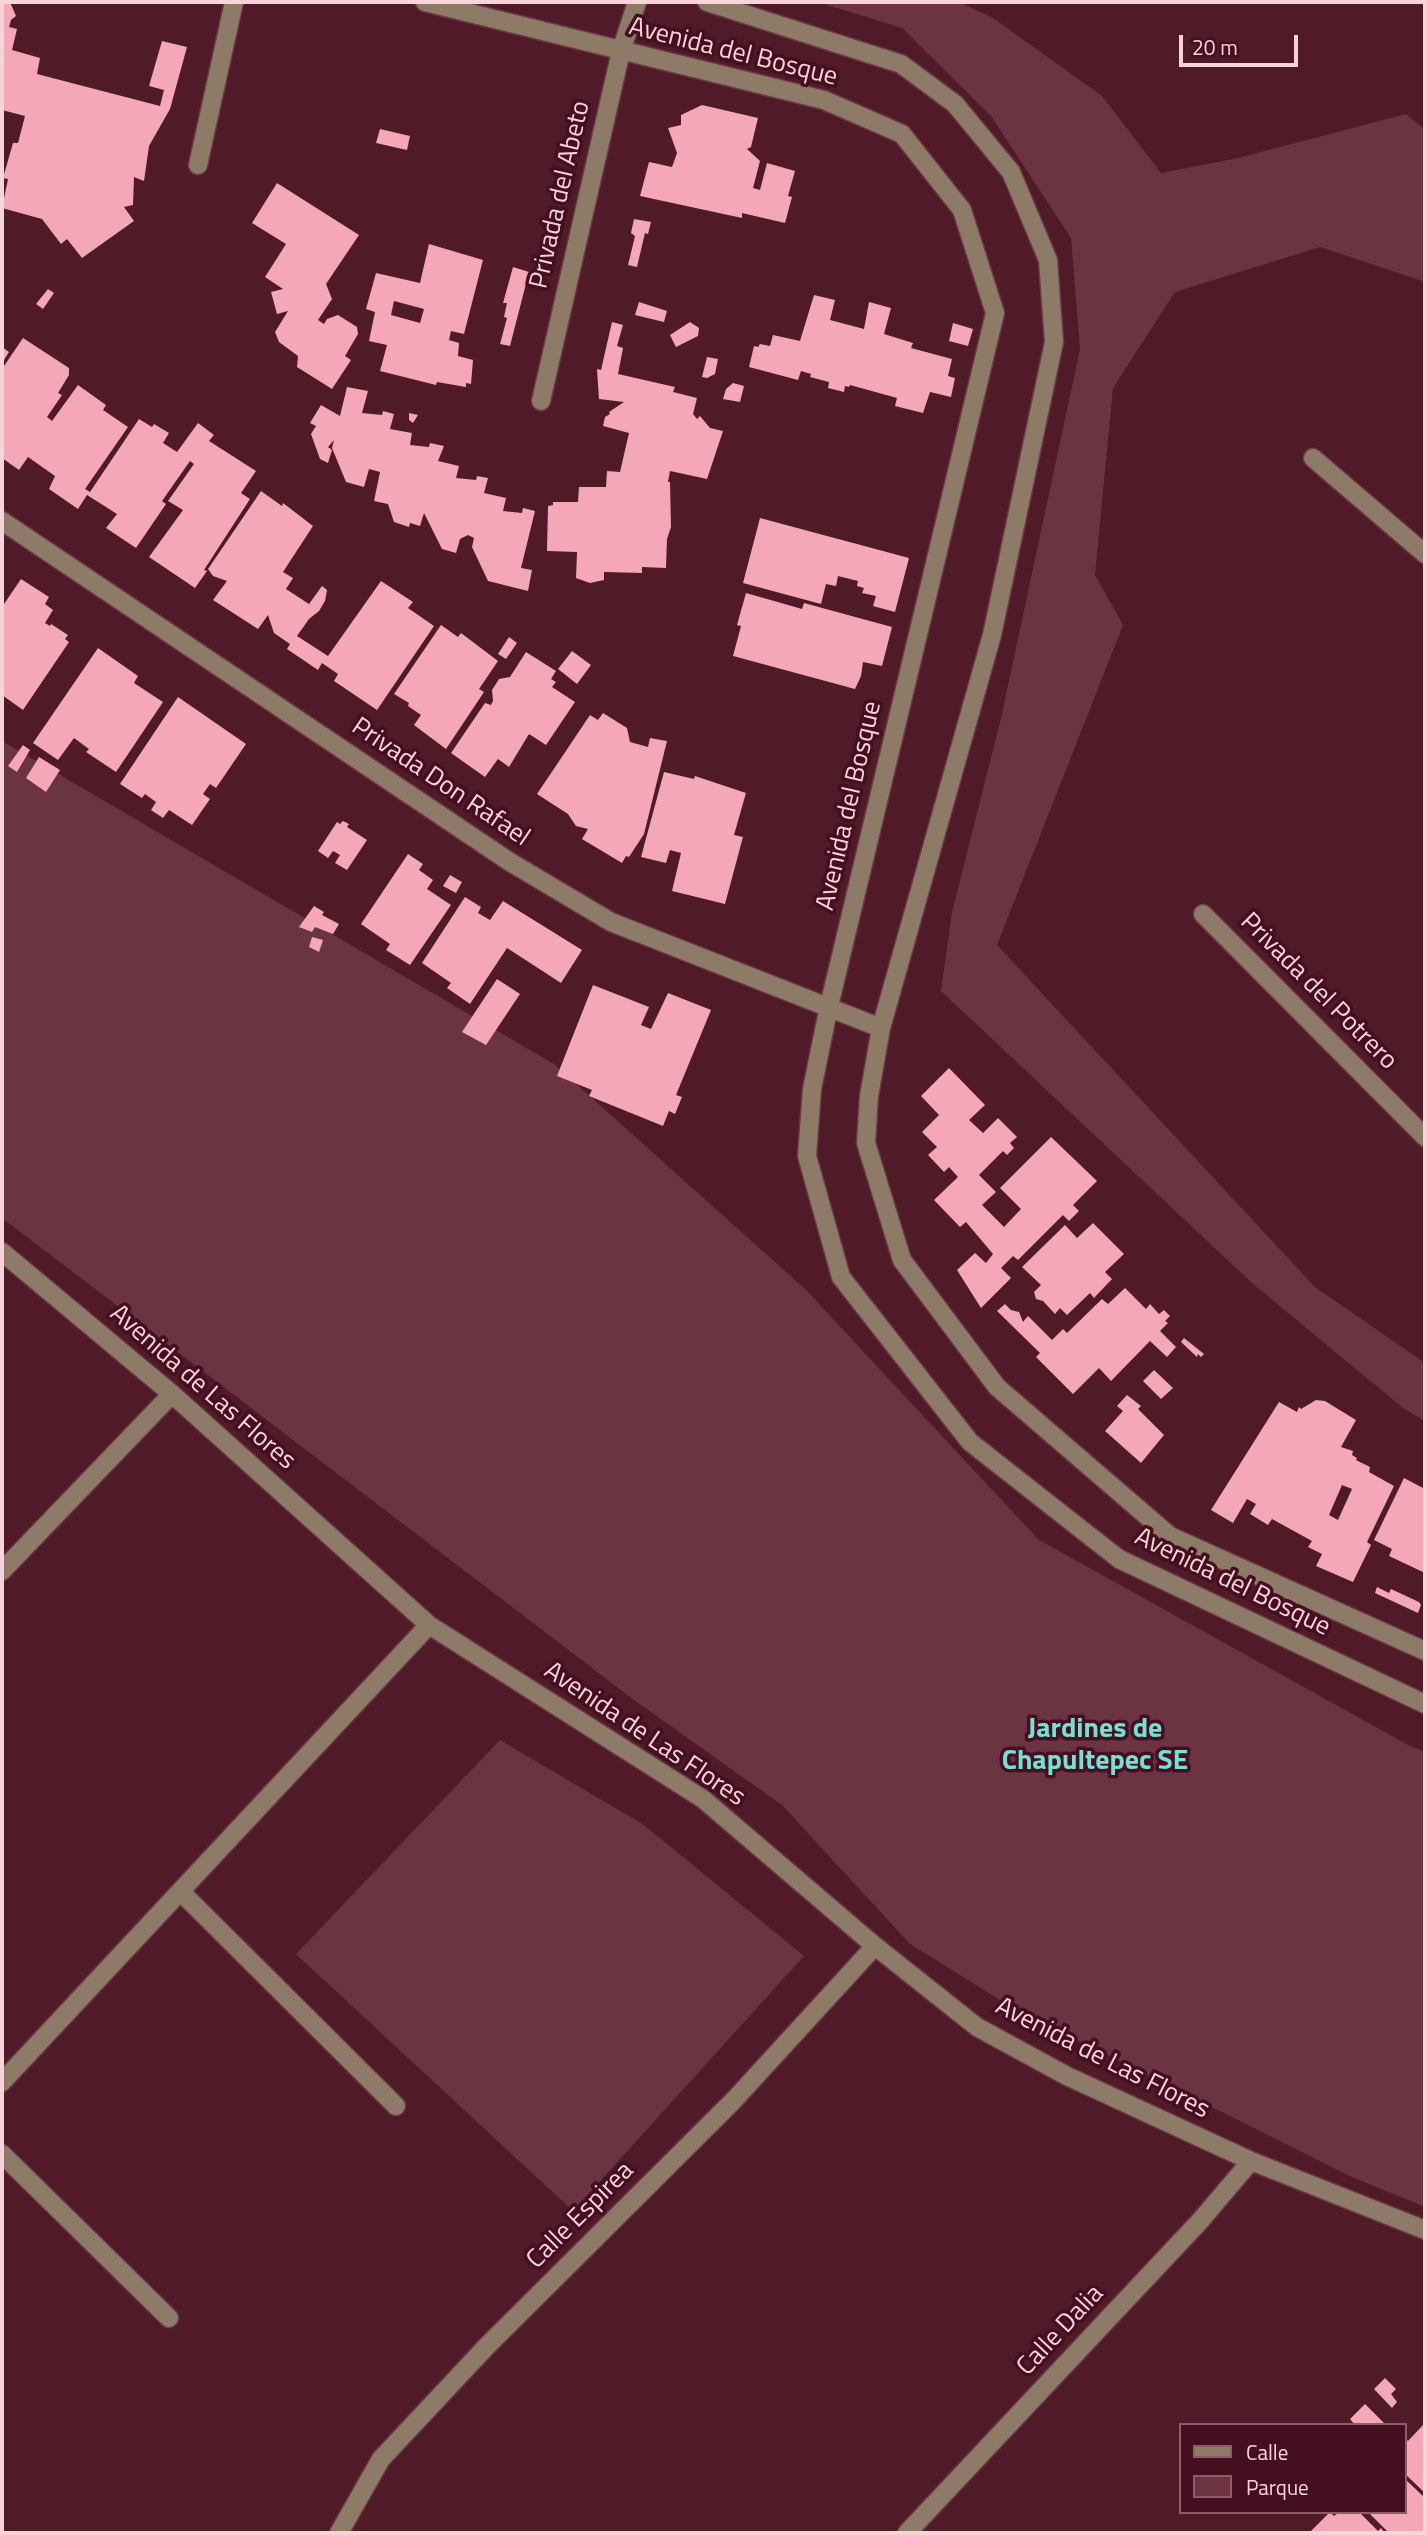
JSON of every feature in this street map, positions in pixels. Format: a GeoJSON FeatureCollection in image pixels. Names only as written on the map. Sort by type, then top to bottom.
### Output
{"type":"FeatureCollection","features":[{"type":"Feature","properties":{"kind":"street"},"geometry":{"type":"LineString","coordinates":[[198,165],[234,2]]}},
{"type":"Feature","properties":{"kind":"street","name":"Avenida del Bosque"},"geometry":{"type":"LineString","coordinates":[[425,2],[824,100],[902,134],[962,210],[995,313],[829,1006],[812,1089],[807,1156],[841,1277],[970,1442],[1119,1559],[1425,1704]]}},
{"type":"Feature","properties":{"kind":"street","name":"Privada del Abeto"},"geometry":{"type":"LineString","coordinates":[[541,401],[621,51],[637,2]]}},
{"type":"Feature","properties":{"kind":"street","name":"Avenida del Bosque"},"geometry":{"type":"LineString","coordinates":[[707,2],[901,64],[955,104],[1011,172],[1048,260],[1054,342],[992,635],[881,1028],[869,1096],[866,1143],[902,1260],[997,1387],[1170,1536],[1425,1651]]}},
{"type":"Feature","properties":{"kind":"street"},"geometry":{"type":"LineString","coordinates":[[1313,458],[1425,554]]}},
{"type":"Feature","properties":{"kind":"street","name":"Privada Don Rafael"},"geometry":{"type":"LineString","coordinates":[[2,521],[510,862],[611,922],[881,1028]]}},
{"type":"Feature","properties":{"kind":"street","name":"Privada del Potrero"},"geometry":{"type":"LineString","coordinates":[[1203,914],[1425,1137]]}},
{"type":"Feature","properties":{"kind":"street","name":"Avenida de Las Flores"},"geometry":{"type":"LineString","coordinates":[[2,1252],[172,1394],[429,1625],[703,1799],[875,1946],[977,2027],[1068,2076],[1251,2161],[1425,2230]]}},
{"type":"Feature","properties":{"kind":"street"},"geometry":{"type":"LineString","coordinates":[[2,1571],[172,1394]]}},
{"type":"Feature","properties":{"kind":"street"},"geometry":{"type":"LineString","coordinates":[[2,2082],[429,1625]]}},
{"type":"Feature","properties":{"kind":"street"},"geometry":{"type":"LineString","coordinates":[[181,1892],[396,2106]]}},
{"type":"Feature","properties":{"kind":"street","name":"Calle Espirea"},"geometry":{"type":"LineString","coordinates":[[339,2533],[381,2459],[486,2347],[734,2100],[875,1946]]}},
{"type":"Feature","properties":{"kind":"street"},"geometry":{"type":"LineString","coordinates":[[2,2154],[169,2318]]}},
{"type":"Feature","properties":{"kind":"street","name":"Calle Dalia"},"geometry":{"type":"LineString","coordinates":[[907,2533],[1200,2221],[1251,2161]]}},
{"type":"Feature","properties":{"kind":"green space"},"geometry":{"type":"Polygon","coordinates":[[[818,2],[959,2],[993,18],[1102,96],[1161,173],[1238,158],[1406,114],[1425,130],[1425,282],[1320,247],[1175,292],[1113,388],[1095,575],[1123,625],[997,945],[1315,1287],[1425,1363],[1425,1421],[1403,1408],[1253,1284],[941,991],[952,912],[1001,718],[1080,349],[1071,238],[991,116],[902,28],[818,2]]]}},
{"type":"Feature","properties":{"kind":"green space"},"geometry":{"type":"Polygon","coordinates":[[[2,741],[554,1064],[805,1289],[1039,1540],[1425,1752],[1425,2207],[1352,2177],[1013,2008],[910,1944],[782,1805],[634,1700],[2,1218],[2,741]]]}},
{"type":"Feature","properties":{"kind":"green space"},"geometry":{"type":"Polygon","coordinates":[[[500,1740],[644,1825],[804,1956],[573,2211],[296,1954],[500,1740]]]}},
{"type":"Feature","properties":{"kind":"building"},"geometry":{"type":"Polygon","coordinates":[[[2,2],[10,2],[16,16],[9,27],[17,29],[12,50],[40,58],[37,74],[160,106],[164,90],[149,86],[162,41],[187,47],[170,109],[149,146],[144,181],[134,177],[133,205],[124,207],[134,221],[82,258],[67,239],[61,244],[42,219],[2,208],[8,179],[3,178],[13,143],[18,143],[25,116],[2,110],[2,2]]]}},
{"type":"Feature","properties":{"kind":"building"},"geometry":{"type":"Polygon","coordinates":[[[702,105],[758,118],[751,147],[747,149],[760,161],[753,188],[760,190],[767,163],[795,171],[788,196],[792,197],[785,223],[742,213],[742,218],[640,196],[649,162],[672,167],[677,153],[668,128],[681,125],[681,115],[702,105]]]}},
{"type":"Feature","properties":{"kind":"building"},"geometry":{"type":"Polygon","coordinates":[[[380,129],[410,136],[407,150],[376,143],[380,129]]]}},
{"type":"Feature","properties":{"kind":"building"},"geometry":{"type":"Polygon","coordinates":[[[277,183],[359,235],[326,284],[332,299],[318,320],[324,324],[327,319],[338,315],[357,327],[358,334],[345,356],[351,360],[332,389],[297,367],[298,356],[279,342],[275,332],[288,311],[277,314],[271,292],[283,289],[265,277],[286,244],[252,223],[277,183]]]}},
{"type":"Feature","properties":{"kind":"building"},"geometry":{"type":"Polygon","coordinates":[[[634,219],[651,222],[648,234],[645,233],[637,267],[628,265],[635,236],[631,233],[634,219]]]}},
{"type":"Feature","properties":{"kind":"building"},"geometry":{"type":"Polygon","coordinates":[[[429,244],[483,260],[464,334],[451,331],[449,340],[459,343],[458,356],[473,360],[471,384],[466,383],[466,387],[437,382],[436,385],[380,371],[387,345],[369,341],[375,312],[366,309],[376,273],[420,283],[429,244]],[[394,301],[391,315],[420,323],[424,309],[394,301]]]}},
{"type":"Feature","properties":{"kind":"building"},"geometry":{"type":"Polygon","coordinates":[[[513,267],[529,272],[510,346],[500,344],[507,318],[504,317],[507,303],[503,303],[513,267]]]}},
{"type":"Feature","properties":{"kind":"building"},"geometry":{"type":"Polygon","coordinates":[[[48,289],[54,293],[43,309],[36,304],[48,289]]]}},
{"type":"Feature","properties":{"kind":"building"},"geometry":{"type":"Polygon","coordinates":[[[814,295],[835,300],[830,320],[864,329],[869,302],[891,308],[884,334],[913,343],[911,348],[952,359],[948,376],[955,378],[951,397],[930,392],[923,413],[895,406],[897,398],[850,385],[845,386],[844,392],[828,388],[829,382],[810,377],[811,374],[801,371],[798,380],[749,367],[754,346],[770,346],[773,335],[800,341],[814,295]]]}},
{"type":"Feature","properties":{"kind":"building"},"geometry":{"type":"Polygon","coordinates":[[[639,302],[667,311],[664,322],[635,315],[639,302]]]}},
{"type":"Feature","properties":{"kind":"building"},"geometry":{"type":"Polygon","coordinates":[[[612,322],[623,325],[617,346],[623,348],[618,374],[675,387],[673,392],[697,398],[693,414],[697,419],[700,416],[710,428],[723,431],[707,479],[670,471],[668,482],[671,527],[667,539],[666,568],[642,567],[642,573],[604,572],[604,580],[590,583],[576,578],[577,552],[547,551],[548,506],[553,505],[553,502],[578,502],[579,487],[606,487],[607,471],[620,472],[629,433],[603,426],[609,412],[624,402],[599,399],[597,369],[601,370],[612,322]]]}},
{"type":"Feature","properties":{"kind":"building"},"geometry":{"type":"Polygon","coordinates":[[[690,322],[699,328],[698,336],[676,347],[670,335],[690,322]]]}},
{"type":"Feature","properties":{"kind":"building"},"geometry":{"type":"Polygon","coordinates":[[[953,323],[973,329],[968,346],[949,341],[953,323]]]}},
{"type":"Feature","properties":{"kind":"building"},"geometry":{"type":"Polygon","coordinates":[[[23,338],[69,368],[69,375],[58,393],[62,395],[47,417],[52,421],[78,385],[106,405],[103,410],[128,427],[85,489],[90,492],[139,419],[169,433],[163,443],[177,452],[198,423],[214,435],[209,441],[256,471],[241,493],[250,499],[195,588],[149,557],[183,510],[168,501],[194,464],[190,461],[162,501],[166,504],[136,548],[106,528],[117,514],[87,495],[78,509],[49,489],[55,476],[28,457],[19,470],[2,458],[2,369],[23,338]]]}},
{"type":"Feature","properties":{"kind":"building"},"geometry":{"type":"Polygon","coordinates":[[[2,347],[9,352],[2,363],[2,347]]]}},
{"type":"Feature","properties":{"kind":"building"},"geometry":{"type":"Polygon","coordinates":[[[707,357],[718,359],[715,374],[707,378],[702,377],[707,357]]]}},
{"type":"Feature","properties":{"kind":"building"},"geometry":{"type":"Polygon","coordinates":[[[733,383],[744,386],[740,402],[723,399],[726,389],[733,383]]]}},
{"type":"Feature","properties":{"kind":"building"},"geometry":{"type":"Polygon","coordinates":[[[347,387],[368,391],[362,413],[382,415],[383,411],[394,414],[390,429],[412,433],[410,445],[429,447],[430,443],[444,446],[438,461],[459,466],[456,478],[488,478],[484,493],[506,498],[503,511],[522,513],[523,508],[535,511],[521,568],[532,570],[528,591],[488,581],[472,547],[474,538],[468,535],[460,539],[456,553],[442,549],[424,513],[420,526],[410,523],[409,527],[394,522],[388,504],[374,501],[380,472],[369,469],[364,487],[346,482],[332,448],[334,440],[328,447],[332,450],[328,463],[320,459],[311,434],[316,426],[310,423],[321,405],[340,416],[347,387]]]}},
{"type":"Feature","properties":{"kind":"building"},"geometry":{"type":"Polygon","coordinates":[[[409,413],[418,415],[413,423],[409,420],[409,413]]]}},
{"type":"Feature","properties":{"kind":"building"},"geometry":{"type":"Polygon","coordinates":[[[261,491],[282,506],[283,503],[313,526],[283,572],[293,578],[286,589],[309,604],[322,586],[327,590],[319,611],[309,619],[297,636],[328,656],[381,581],[413,602],[408,608],[434,626],[377,710],[334,681],[338,674],[322,663],[318,670],[287,649],[290,644],[274,633],[268,615],[258,629],[213,600],[227,581],[213,576],[208,569],[261,491]]]}},
{"type":"Feature","properties":{"kind":"building"},"geometry":{"type":"Polygon","coordinates":[[[760,518],[909,558],[895,612],[873,606],[876,596],[862,593],[864,588],[857,586],[858,581],[838,576],[836,586],[826,584],[821,604],[743,583],[760,518]]]}},
{"type":"Feature","properties":{"kind":"building"},"geometry":{"type":"Polygon","coordinates":[[[21,579],[49,597],[45,604],[53,610],[45,623],[68,635],[65,639],[69,642],[23,710],[2,695],[2,607],[21,579]]]}},
{"type":"Feature","properties":{"kind":"building"},"geometry":{"type":"Polygon","coordinates":[[[746,593],[802,609],[804,603],[892,627],[882,666],[863,662],[855,689],[733,656],[741,626],[737,625],[746,593]]]}},
{"type":"Feature","properties":{"kind":"building"},"geometry":{"type":"Polygon","coordinates":[[[441,625],[458,637],[461,633],[498,661],[479,689],[484,692],[446,749],[414,725],[421,715],[408,706],[409,703],[394,694],[441,625]]]}},
{"type":"Feature","properties":{"kind":"building"},"geometry":{"type":"Polygon","coordinates":[[[509,637],[517,643],[506,659],[498,654],[509,637]]]}},
{"type":"Feature","properties":{"kind":"building"},"geometry":{"type":"Polygon","coordinates":[[[98,648],[138,676],[134,683],[163,702],[116,772],[86,752],[89,749],[74,738],[58,760],[33,743],[98,648]]]}},
{"type":"Feature","properties":{"kind":"building"},"geometry":{"type":"Polygon","coordinates":[[[572,651],[591,665],[577,684],[558,669],[572,651]]]}},
{"type":"Feature","properties":{"kind":"building"},"geometry":{"type":"Polygon","coordinates":[[[526,652],[556,671],[551,679],[556,682],[552,687],[575,702],[546,745],[529,734],[509,767],[498,759],[485,777],[451,753],[485,703],[491,705],[492,690],[499,679],[510,677],[526,652]]]}},
{"type":"Feature","properties":{"kind":"building"},"geometry":{"type":"Polygon","coordinates":[[[178,697],[246,744],[216,788],[210,784],[203,794],[210,799],[192,825],[169,810],[163,818],[151,810],[156,802],[145,794],[142,798],[120,784],[178,697]]]}},
{"type":"Feature","properties":{"kind":"building"},"geometry":{"type":"Polygon","coordinates":[[[603,713],[627,728],[630,742],[648,747],[650,738],[667,741],[644,834],[622,863],[582,839],[588,829],[576,826],[568,814],[537,794],[590,715],[598,720],[603,713]]]}},
{"type":"Feature","properties":{"kind":"building"},"geometry":{"type":"Polygon","coordinates":[[[23,745],[30,750],[17,772],[8,766],[23,745]]]}},
{"type":"Feature","properties":{"kind":"building"},"geometry":{"type":"Polygon","coordinates":[[[39,757],[60,770],[46,792],[26,778],[39,757]]]}},
{"type":"Feature","properties":{"kind":"building"},"geometry":{"type":"Polygon","coordinates":[[[664,772],[694,779],[695,776],[746,793],[734,835],[743,837],[725,904],[672,891],[681,853],[670,850],[666,863],[641,857],[664,772]]]}},
{"type":"Feature","properties":{"kind":"building"},"geometry":{"type":"Polygon","coordinates":[[[343,821],[349,824],[347,827],[367,840],[347,870],[335,863],[340,855],[333,851],[328,858],[318,851],[337,822],[340,824],[343,821]]]}},
{"type":"Feature","properties":{"kind":"building"},"geometry":{"type":"Polygon","coordinates":[[[408,854],[423,864],[419,870],[433,880],[427,889],[451,905],[410,965],[386,950],[390,944],[361,924],[408,854]]]}},
{"type":"Feature","properties":{"kind":"building"},"geometry":{"type":"Polygon","coordinates":[[[450,875],[462,882],[456,893],[443,886],[450,875]]]}},
{"type":"Feature","properties":{"kind":"building"},"geometry":{"type":"Polygon","coordinates":[[[465,897],[481,907],[478,913],[490,920],[503,901],[582,950],[561,983],[507,948],[470,1004],[447,988],[451,983],[422,963],[465,897]]]}},
{"type":"Feature","properties":{"kind":"building"},"geometry":{"type":"Polygon","coordinates":[[[314,906],[324,912],[322,915],[339,924],[333,934],[315,927],[312,932],[299,927],[314,906]]]}},
{"type":"Feature","properties":{"kind":"building"},"geometry":{"type":"Polygon","coordinates":[[[312,937],[323,940],[319,952],[309,947],[312,937]]]}},
{"type":"Feature","properties":{"kind":"building"},"geometry":{"type":"Polygon","coordinates":[[[497,979],[520,994],[486,1045],[462,1032],[497,979]]]}},
{"type":"Feature","properties":{"kind":"building"},"geometry":{"type":"Polygon","coordinates":[[[593,985],[649,1007],[641,1025],[651,1029],[668,993],[711,1010],[676,1095],[682,1097],[675,1114],[669,1111],[663,1126],[589,1096],[592,1090],[557,1076],[593,985]]]}},
{"type":"Feature","properties":{"kind":"building"},"geometry":{"type":"Polygon","coordinates":[[[949,1068],[985,1105],[969,1120],[983,1133],[998,1118],[1017,1137],[1010,1143],[1014,1148],[1007,1155],[1003,1151],[979,1175],[996,1192],[982,1205],[1004,1227],[1021,1209],[1000,1188],[1051,1137],[1097,1181],[1073,1205],[1079,1211],[1069,1221],[1063,1215],[1018,1260],[1013,1256],[1001,1268],[1011,1278],[981,1308],[957,1270],[975,1253],[986,1263],[993,1254],[966,1222],[960,1227],[934,1200],[958,1177],[949,1167],[944,1172],[928,1155],[937,1147],[922,1132],[939,1115],[921,1096],[949,1068]]]}},
{"type":"Feature","properties":{"kind":"building"},"geometry":{"type":"Polygon","coordinates":[[[1093,1223],[1124,1254],[1105,1272],[1112,1279],[1094,1298],[1090,1293],[1067,1315],[1060,1308],[1055,1314],[1043,1301],[1036,1299],[1034,1292],[1041,1285],[1022,1267],[1065,1225],[1077,1238],[1093,1223]]]}},
{"type":"Feature","properties":{"kind":"building"},"geometry":{"type":"Polygon","coordinates":[[[1125,1288],[1146,1309],[1150,1304],[1159,1314],[1164,1310],[1170,1316],[1165,1321],[1168,1323],[1160,1331],[1176,1347],[1167,1357],[1150,1341],[1111,1381],[1099,1368],[1073,1394],[1036,1357],[1040,1353],[997,1311],[1005,1304],[1011,1310],[1019,1312],[1023,1322],[1028,1316],[1052,1340],[1063,1329],[1067,1333],[1102,1299],[1108,1304],[1125,1288]]]}},
{"type":"Feature","properties":{"kind":"building"},"geometry":{"type":"Polygon","coordinates":[[[1184,1338],[1204,1354],[1201,1357],[1198,1354],[1197,1357],[1181,1342],[1184,1338]]]}},
{"type":"Feature","properties":{"kind":"building"},"geometry":{"type":"Polygon","coordinates":[[[1154,1370],[1173,1388],[1161,1399],[1143,1381],[1154,1370]]]}},
{"type":"Feature","properties":{"kind":"building"},"geometry":{"type":"Polygon","coordinates":[[[1127,1395],[1141,1406],[1138,1409],[1164,1435],[1141,1463],[1105,1431],[1123,1411],[1117,1406],[1127,1395]]]}},
{"type":"Feature","properties":{"kind":"building"},"geometry":{"type":"Polygon","coordinates":[[[1316,1400],[1325,1401],[1356,1420],[1341,1447],[1353,1451],[1352,1455],[1356,1460],[1370,1467],[1369,1472],[1394,1486],[1367,1542],[1371,1545],[1353,1582],[1316,1566],[1322,1554],[1308,1547],[1312,1541],[1272,1519],[1268,1525],[1250,1514],[1256,1504],[1247,1499],[1233,1523],[1211,1510],[1279,1402],[1297,1412],[1299,1407],[1301,1409],[1316,1400]],[[1342,1485],[1329,1515],[1338,1520],[1352,1489],[1342,1485]]]}},
{"type":"Feature","properties":{"kind":"building"},"geometry":{"type":"Polygon","coordinates":[[[1404,1478],[1425,1489],[1425,1573],[1389,1556],[1392,1549],[1374,1540],[1404,1478]]]}},
{"type":"Feature","properties":{"kind":"building"},"geometry":{"type":"Polygon","coordinates":[[[1377,1587],[1389,1593],[1391,1589],[1419,1602],[1421,1605],[1418,1613],[1375,1593],[1377,1587]]]}},
{"type":"Feature","properties":{"kind":"building"},"geometry":{"type":"Polygon","coordinates":[[[1385,2378],[1396,2389],[1391,2394],[1397,2402],[1392,2408],[1374,2389],[1385,2378]]]}},
{"type":"Feature","properties":{"kind":"building"},"geometry":{"type":"Polygon","coordinates":[[[1365,2404],[1384,2423],[1353,2423],[1350,2419],[1365,2404]]]}},
{"type":"Feature","properties":{"kind":"building"},"geometry":{"type":"Polygon","coordinates":[[[1423,2425],[1425,2427],[1425,2493],[1406,2475],[1406,2439],[1408,2441],[1423,2425]]]}},
{"type":"Feature","properties":{"kind":"building"},"geometry":{"type":"Polygon","coordinates":[[[1406,2480],[1425,2498],[1425,2533],[1389,2533],[1370,2514],[1406,2514],[1406,2480]]]}},
{"type":"Feature","properties":{"kind":"building"},"geometry":{"type":"Polygon","coordinates":[[[1328,2514],[1361,2514],[1378,2531],[1381,2528],[1385,2533],[1313,2533],[1311,2531],[1328,2514]]]}},
{"type":"Feature","properties":{"kind":"district","name":"Jardines de Chapultepec SE"},"geometry":{"type":"Point","coordinates":[1095,1746]}}]}
